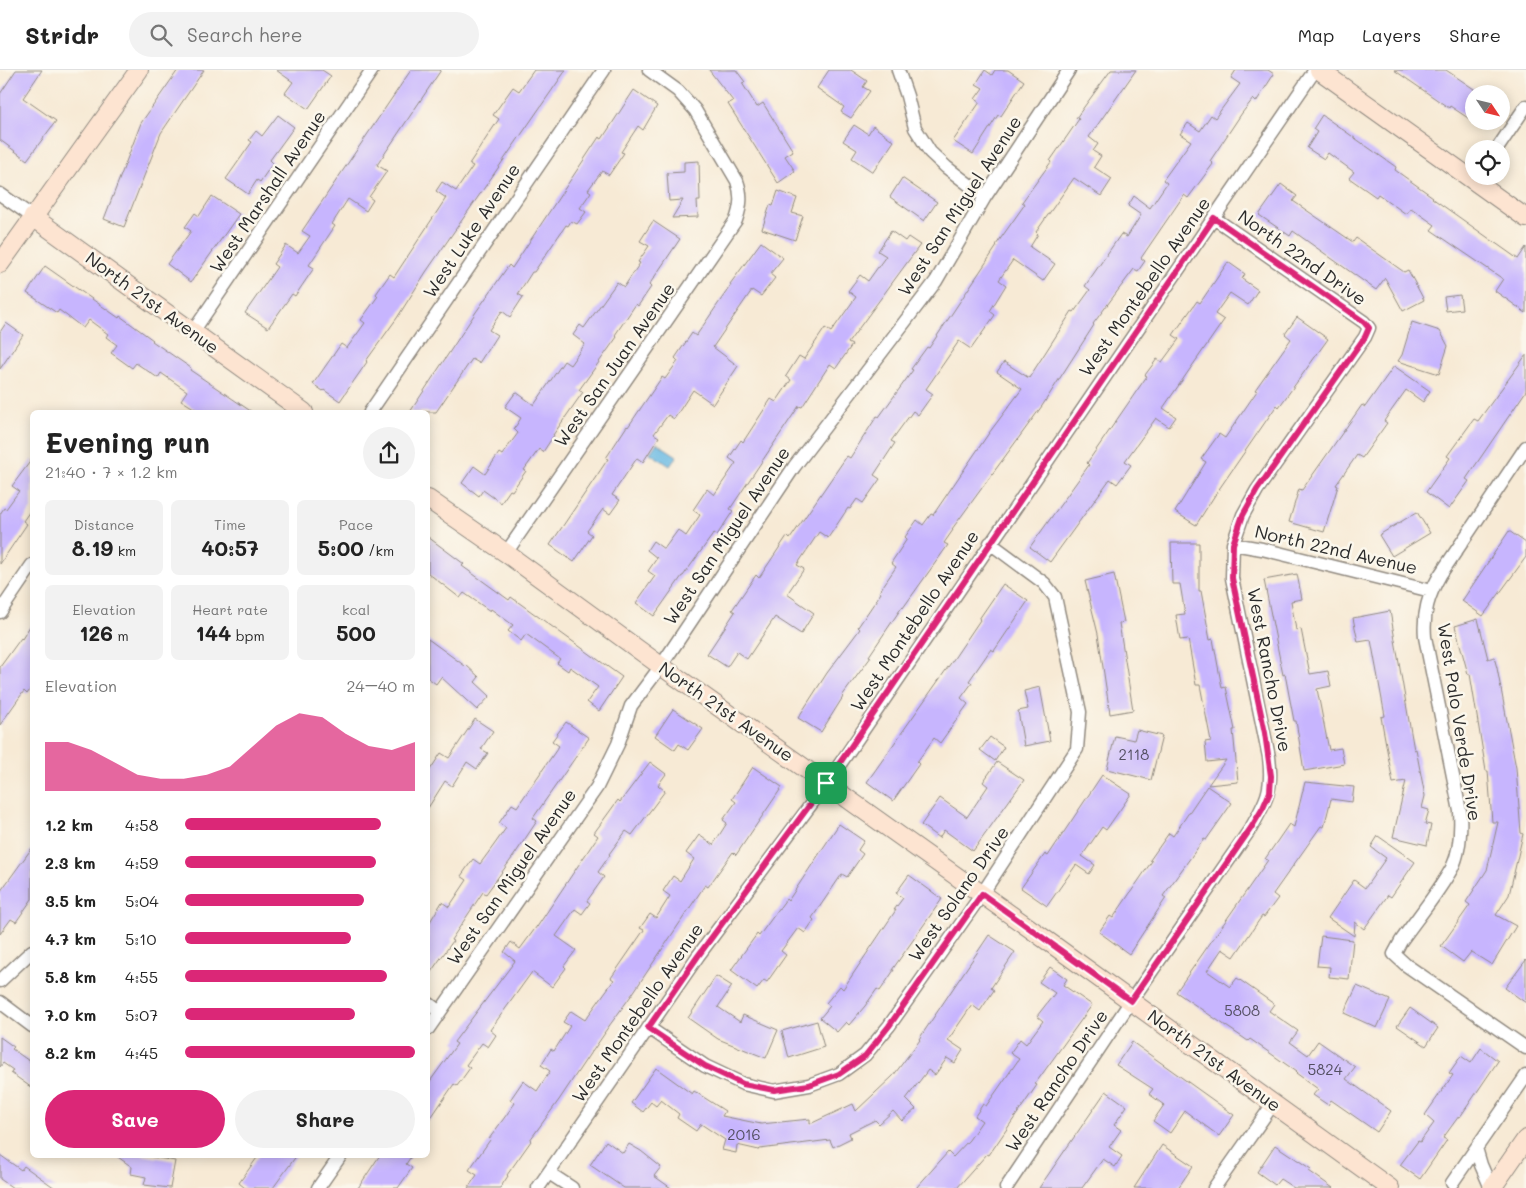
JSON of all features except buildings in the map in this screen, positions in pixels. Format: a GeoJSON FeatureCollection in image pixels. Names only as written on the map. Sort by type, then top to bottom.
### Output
{"type":"FeatureCollection","features":[{"type":"Feature","properties":{"kind":"street"},"geometry":{"type":"LineString","coordinates":[[0,264],[139,70]]}},
{"type":"Feature","properties":{"kind":"street","name":"West Marshall Avenue"},"geometry":{"type":"LineString","coordinates":[[192,333],[372,70]]}},
{"type":"Feature","properties":{"kind":"street","name":"West Luke Avenue"},"geometry":{"type":"LineString","coordinates":[[371,410],[604,70]]}},
{"type":"Feature","properties":{"kind":"street","name":"West San Juan Avenue"},"geometry":{"type":"LineString","coordinates":[[506,553],[736,220],[740,209],[741,192],[737,181],[695,110],[678,91],[649,70]]}},
{"type":"Feature","properties":{"kind":"street"},"geometry":{"type":"LineString","coordinates":[[898,70],[915,128],[930,152],[946,168],[985,197]]}},
{"type":"Feature","properties":{"kind":"street","name":"West San Miguel Avenue"},"geometry":{"type":"LineString","coordinates":[[430,1026],[597,787],[618,744],[631,706],[661,666],[794,467],[936,281],[985,197],[1069,70]]}},
{"type":"Feature","properties":{"kind":"street","name":"West Montebello Avenue"},"geometry":{"type":"LineString","coordinates":[[538,1188],[698,956],[826,783],[1315,70]]}},
{"type":"Feature","properties":{"kind":"street"},"geometry":{"type":"LineString","coordinates":[[1319,70],[1465,171]]}},
{"type":"Feature","properties":{"kind":"street"},"geometry":{"type":"LineString","coordinates":[[1503,140],[1526,106]]}},
{"type":"Feature","properties":{"kind":"street"},"geometry":{"type":"LineString","coordinates":[[1484,185],[1526,218]]}},
{"type":"Feature","properties":{"kind":"street","name":"North 21st Avenue"},"geometry":{"type":"LineString","coordinates":[[0,194],[301,410]]}},
{"type":"Feature","properties":{"kind":"street","name":"North 22nd Drive"},"geometry":{"type":"LineString","coordinates":[[1214,218],[1364,322],[1369,328]]}},
{"type":"Feature","properties":{"kind":"street","name":"West Rancho Drive"},"geometry":{"type":"LineString","coordinates":[[1006,1188],[1131,1001],[1251,828],[1270,792],[1269,757],[1232,578],[1233,544],[1243,515],[1257,490],[1365,337],[1369,328]]}},
{"type":"Feature","properties":{"kind":"street","name":"West Palo Verde Drive"},"geometry":{"type":"LineString","coordinates":[[1526,447],[1461,542],[1431,591],[1426,607],[1425,637],[1460,811],[1458,848],[1452,866],[1394,954],[1526,1048]]}},
{"type":"Feature","properties":{"kind":"street","name":"North 21st Avenue"},"geometry":{"type":"LineString","coordinates":[[430,500],[1390,1188]]}},
{"type":"Feature","properties":{"kind":"street","name":"West Solano Drive"},"geometry":{"type":"LineString","coordinates":[[648,1028],[705,1066],[743,1084],[774,1090],[809,1085],[839,1074],[865,1056],[889,1026],[982,894],[1077,749],[1080,712],[1055,597],[1044,583],[990,543]]}},
{"type":"Feature","properties":{"kind":"street","name":"North 22nd Avenue"},"geometry":{"type":"LineString","coordinates":[[1233,544],[1262,549],[1431,591]]}},
{"type":"Feature","properties":{"kind":"street"},"geometry":{"type":"LineString","coordinates":[[0,612],[30,568]]}},
{"type":"Feature","properties":{"kind":"street"},"geometry":{"type":"LineString","coordinates":[[0,981],[30,953]]}},
{"type":"Feature","properties":{"kind":"street"},"geometry":{"type":"LineString","coordinates":[[0,1002],[30,1024]]}},
{"type":"Feature","properties":{"kind":"street"},"geometry":{"type":"LineString","coordinates":[[430,1004],[440,1012]]}},
{"type":"Feature","properties":{"kind":"street"},"geometry":{"type":"LineString","coordinates":[[1452,1183],[1526,1076]]}},
{"type":"Feature","properties":{"kind":"street"},"geometry":{"type":"LineString","coordinates":[[1214,1188],[1273,1104]]}},
{"type":"Feature","properties":{"kind":"street"},"geometry":{"type":"LineString","coordinates":[[1476,1148],[1481,1165],[1492,1188],[1526,1139]]}},
{"type":"Feature","properties":{"kind":"street"},"geometry":{"type":"LineString","coordinates":[[318,1188],[339,1158]]}},
{"type":"Feature","properties":{"kind":"street"},"geometry":{"type":"LineString","coordinates":[[549,1172],[572,1188]]}},
{"type":"Feature","properties":{"kind":"water"},"geometry":{"type":"Polygon","coordinates":[[[657,443],[677,456],[670,466],[650,453],[657,443]]]}},
{"type":"Feature","properties":{"kind":"route"},"geometry":{"type":"LineString","coordinates":[[1214,218],[1364,322],[1369,328],[1365,337],[1257,490],[1243,515],[1233,544],[1232,578],[1265,733],[1271,776],[1270,792],[1251,828],[1131,1001],[982,894],[889,1026],[865,1056],[839,1074],[809,1085],[774,1090],[743,1084],[705,1066],[648,1028],[698,956],[826,783],[1214,218]]}}]}
